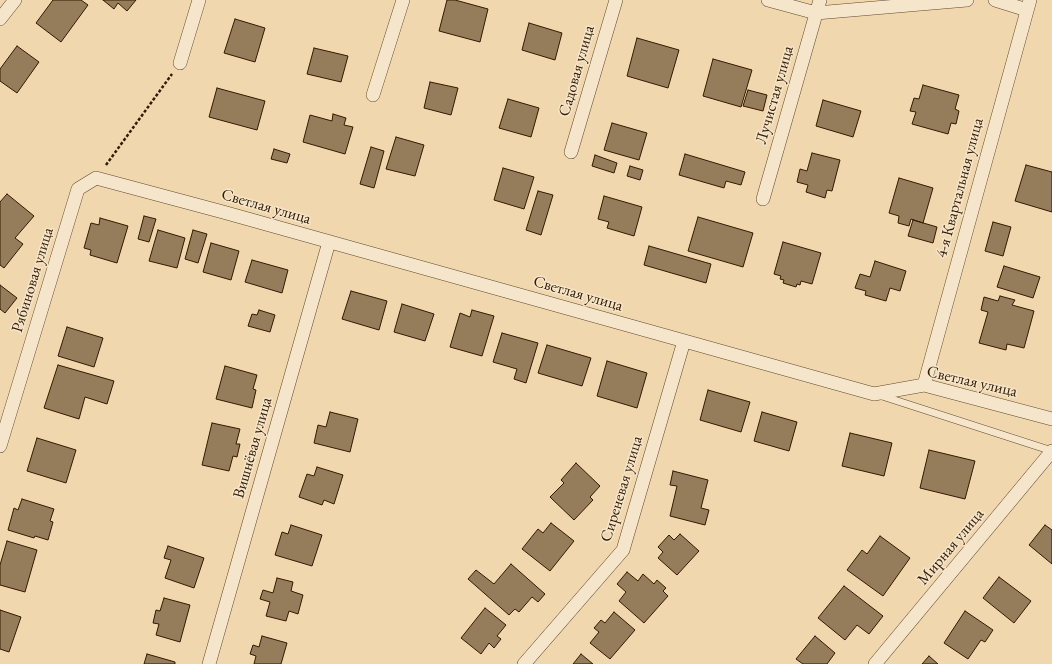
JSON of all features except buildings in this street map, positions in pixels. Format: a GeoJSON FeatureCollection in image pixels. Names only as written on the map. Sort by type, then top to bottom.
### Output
{"type":"FeatureCollection","features":[{"type":"Feature","properties":{"kind":"street"},"geometry":{"type":"LineString","coordinates":[[0,18],[15,0]]}},
{"type":"Feature","properties":{"kind":"street"},"geometry":{"type":"LineString","coordinates":[[180,63],[199,0]]}},
{"type":"Feature","properties":{"kind":"street"},"geometry":{"type":"LineString","coordinates":[[373,95],[403,0]]}},
{"type":"Feature","properties":{"kind":"street","name":"Садовая улица"},"geometry":{"type":"LineString","coordinates":[[571,152],[616,0]]}},
{"type":"Feature","properties":{"kind":"street"},"geometry":{"type":"LineString","coordinates":[[768,0],[816,13],[968,0]]}},
{"type":"Feature","properties":{"kind":"street","name":"Лучистая улица"},"geometry":{"type":"LineString","coordinates":[[763,199],[820,0]]}},
{"type":"Feature","properties":{"kind":"street"},"geometry":{"type":"LineString","coordinates":[[995,0],[1028,5]]}},
{"type":"Feature","properties":{"kind":"street","name":"4-я Квартальная улица"},"geometry":{"type":"LineString","coordinates":[[924,385],[1028,5]]}},
{"type":"Feature","properties":{"kind":"street","name":"Светлая улица"},"geometry":{"type":"LineString","coordinates":[[96,178],[223,212],[874,394],[924,385],[1052,419]]}},
{"type":"Feature","properties":{"kind":"street","name":"Рябиновая улица"},"geometry":{"type":"LineString","coordinates":[[0,446],[78,189],[96,178]]}},
{"type":"Feature","properties":{"kind":"street","name":"Вишнёвая улица"},"geometry":{"type":"LineString","coordinates":[[209,664],[329,242]]}},
{"type":"Feature","properties":{"kind":"street","name":"Сиреневая улица"},"geometry":{"type":"LineString","coordinates":[[524,664],[623,550],[684,341]]}},
{"type":"Feature","properties":{"kind":"street","name":"Мирная улица"},"geometry":{"type":"LineString","coordinates":[[875,664],[1052,451]]}},
{"type":"Feature","properties":{"kind":"lane"},"geometry":{"type":"LineString","coordinates":[[874,394],[1052,451]]}},
{"type":"Feature","properties":{"kind":"path"},"geometry":{"type":"LineString","coordinates":[[96,178],[180,63]]}}]}
